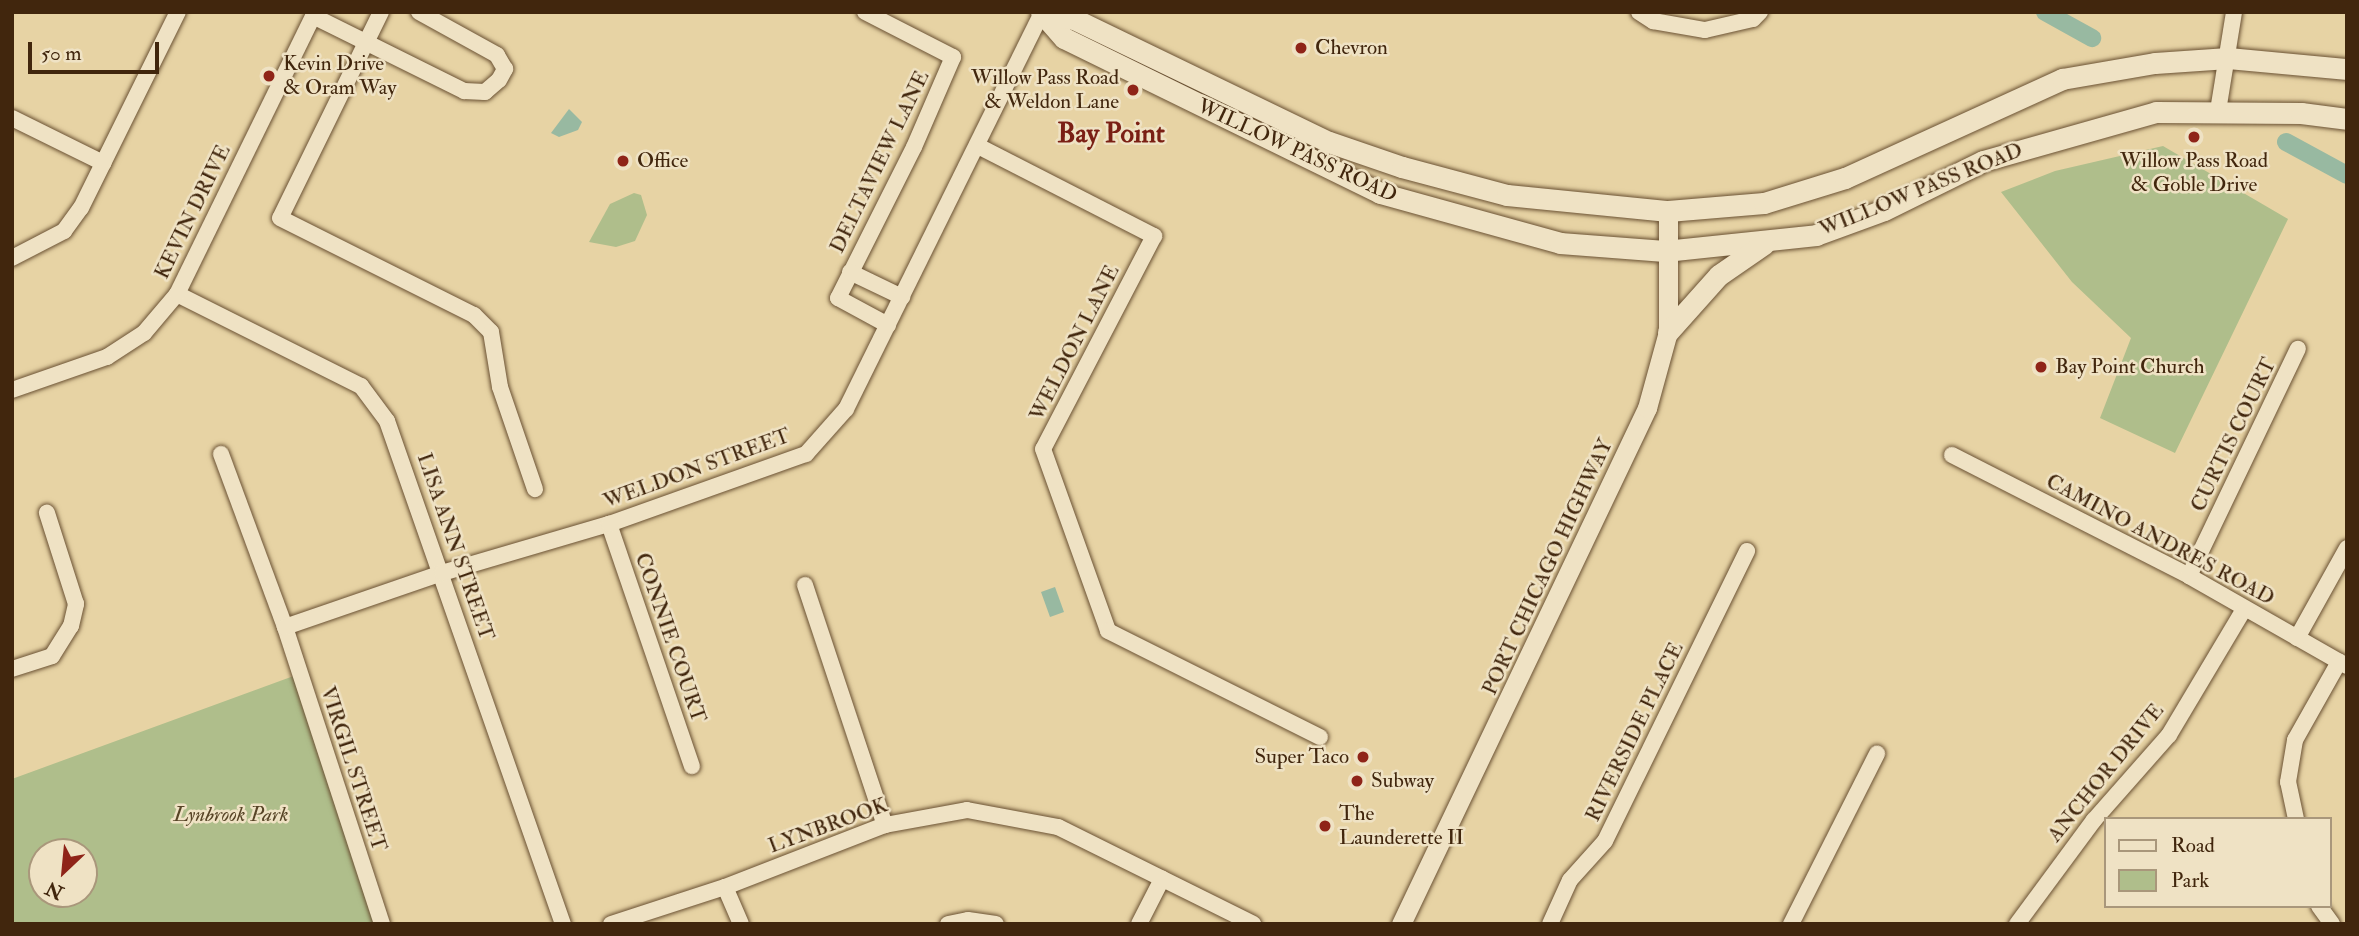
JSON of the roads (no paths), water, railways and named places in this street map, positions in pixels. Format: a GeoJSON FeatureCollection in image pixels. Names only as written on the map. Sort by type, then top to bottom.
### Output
{"type":"FeatureCollection","features":[{"type":"Feature","properties":{"kind":"main road","name":"WILLOW PASS ROAD"},"geometry":{"type":"LineString","coordinates":[[1042,12],[1074,19],[1329,142],[1451,183],[1548,201],[1668,211],[1764,203],[1844,178],[2062,79],[2155,63],[2228,58],[2347,69]]}},
{"type":"Feature","properties":{"kind":"main road","name":"WILLOW PASS ROAD"},"geometry":{"type":"LineString","coordinates":[[1042,12],[1064,38],[1380,193],[1518,235],[1560,243],[1665,251],[1768,242],[1827,230],[1884,209],[1983,162],[2085,129],[2156,111],[2218,111],[2347,119]]}},
{"type":"Feature","properties":{"kind":"main road"},"geometry":{"type":"LineString","coordinates":[[1668,332],[1719,275],[1768,242]]}},
{"type":"Feature","properties":{"kind":"street"},"geometry":{"type":"LineString","coordinates":[[12,258],[64,231],[103,163],[178,12]]}},
{"type":"Feature","properties":{"kind":"street"},"geometry":{"type":"LineString","coordinates":[[314,14],[375,22],[464,91],[485,92],[499,80],[505,69],[497,55],[419,12]]}},
{"type":"Feature","properties":{"kind":"street","name":"DELTAVIEW LANE"},"geometry":{"type":"LineString","coordinates":[[865,12],[953,57],[838,298],[888,325]]}},
{"type":"Feature","properties":{"kind":"street","name":"WELDON STREET"},"geometry":{"type":"LineString","coordinates":[[285,627],[442,573],[609,524],[806,454],[846,409],[1042,12]]}},
{"type":"Feature","properties":{"kind":"street"},"geometry":{"type":"LineString","coordinates":[[1639,12],[1653,20],[1705,30],[1753,19],[1760,12]]}},
{"type":"Feature","properties":{"kind":"street"},"geometry":{"type":"LineString","coordinates":[[2218,111],[2234,12]]}},
{"type":"Feature","properties":{"kind":"street","name":"KEVIN DRIVE"},"geometry":{"type":"LineString","coordinates":[[12,390],[107,357],[144,332],[177,294],[314,14]]}},
{"type":"Feature","properties":{"kind":"street"},"geometry":{"type":"LineString","coordinates":[[375,22],[280,218],[474,315],[491,332],[500,387],[535,489]]}},
{"type":"Feature","properties":{"kind":"street"},"geometry":{"type":"LineString","coordinates":[[12,118],[103,163]]}},
{"type":"Feature","properties":{"kind":"street","name":"WELDON LANE"},"geometry":{"type":"LineString","coordinates":[[978,146],[1154,236],[1043,449],[1108,631],[1320,737]]}},
{"type":"Feature","properties":{"kind":"street","name":"PORT CHICAGO HIGHWAY"},"geometry":{"type":"LineString","coordinates":[[1401,924],[1597,520],[1647,408],[1668,332],[1665,251],[1668,211]]}},
{"type":"Feature","properties":{"kind":"street"},"geometry":{"type":"LineString","coordinates":[[850,272],[902,297]]}},
{"type":"Feature","properties":{"kind":"street","name":"LISA ANN STREET"},"geometry":{"type":"LineString","coordinates":[[177,294],[361,386],[387,421],[564,924]]}},
{"type":"Feature","properties":{"kind":"street","name":"CURTIS COURT"},"geometry":{"type":"LineString","coordinates":[[2189,576],[2298,349]]}},
{"type":"Feature","properties":{"kind":"street","name":"VIRGIL STREET"},"geometry":{"type":"LineString","coordinates":[[221,454],[285,627],[382,924]]}},
{"type":"Feature","properties":{"kind":"street","name":"CAMINO ANDRES ROAD"},"geometry":{"type":"LineString","coordinates":[[1952,455],[2189,576],[2343,664]]}},
{"type":"Feature","properties":{"kind":"street"},"geometry":{"type":"LineString","coordinates":[[12,669],[52,656],[71,626],[76,604],[47,513]]}},
{"type":"Feature","properties":{"kind":"street","name":"CONNIE COURT"},"geometry":{"type":"LineString","coordinates":[[609,524],[692,766]]}},
{"type":"Feature","properties":{"kind":"street"},"geometry":{"type":"LineString","coordinates":[[2297,638],[2347,548]]}},
{"type":"Feature","properties":{"kind":"street","name":"RIVERSIDE PLACE"},"geometry":{"type":"LineString","coordinates":[[1550,924],[1570,880],[1605,841],[1747,551]]}},
{"type":"Feature","properties":{"kind":"street"},"geometry":{"type":"LineString","coordinates":[[805,585],[885,825]]}},
{"type":"Feature","properties":{"kind":"street","name":"ANCHOR DRIVE"},"geometry":{"type":"LineString","coordinates":[[2017,924],[2094,820],[2169,735],[2244,609]]}},
{"type":"Feature","properties":{"kind":"street"},"geometry":{"type":"LineString","coordinates":[[2296,817],[2288,782],[2295,740],[2343,664]]}},
{"type":"Feature","properties":{"kind":"street"},"geometry":{"type":"LineString","coordinates":[[1791,924],[1877,754]]}},
{"type":"Feature","properties":{"kind":"street","name":"LYNBROOK"},"geometry":{"type":"LineString","coordinates":[[611,924],[725,887],[885,825],[967,810],[1058,827],[1253,924]]}},
{"type":"Feature","properties":{"kind":"street"},"geometry":{"type":"LineString","coordinates":[[1139,924],[1162,878]]}},
{"type":"Feature","properties":{"kind":"street"},"geometry":{"type":"LineString","coordinates":[[725,887],[741,924]]}},
{"type":"Feature","properties":{"kind":"street"},"geometry":{"type":"LineString","coordinates":[[2320,908],[2332,924]]}},
{"type":"Feature","properties":{"kind":"street"},"geometry":{"type":"LineString","coordinates":[[948,924],[968,920],[996,924]]}},
{"type":"Feature","properties":{"kind":"waterway"},"geometry":{"type":"LineString","coordinates":[[2045,12],[2092,38]]}},
{"type":"Feature","properties":{"kind":"waterway"},"geometry":{"type":"LineString","coordinates":[[2286,142],[2347,175]]}},
{"type":"Feature","properties":{"kind":"place","name":"Chevron"},"geometry":{"type":"Point","coordinates":[1301,48]}},
{"type":"Feature","properties":{"kind":"place","name":"Kevin Drive & Oram Way"},"geometry":{"type":"Point","coordinates":[269,76]}},
{"type":"Feature","properties":{"kind":"place","name":"Willow Pass Road & Weldon Lane"},"geometry":{"type":"Point","coordinates":[1133,90]}},
{"type":"Feature","properties":{"kind":"place","name":"Willow Pass Road & Goble Drive"},"geometry":{"type":"Point","coordinates":[2194,137]}},
{"type":"Feature","properties":{"kind":"place","name":"Office"},"geometry":{"type":"Point","coordinates":[623,161]}},
{"type":"Feature","properties":{"kind":"place","name":"Bay Point Church"},"geometry":{"type":"Point","coordinates":[2041,367]}},
{"type":"Feature","properties":{"kind":"place","name":"Super Taco"},"geometry":{"type":"Point","coordinates":[1363,757]}},
{"type":"Feature","properties":{"kind":"place","name":"Subway"},"geometry":{"type":"Point","coordinates":[1357,781]}},
{"type":"Feature","properties":{"kind":"place","name":"The Launderette II"},"geometry":{"type":"Point","coordinates":[1325,826]}},
{"type":"Feature","properties":{"kind":"district","name":"Bay Point"},"geometry":{"type":"Point","coordinates":[1111,134]}},
{"type":"Feature","properties":{"kind":"park label","name":"Lynbrook Park"},"geometry":{"type":"Point","coordinates":[231,815]}}]}
